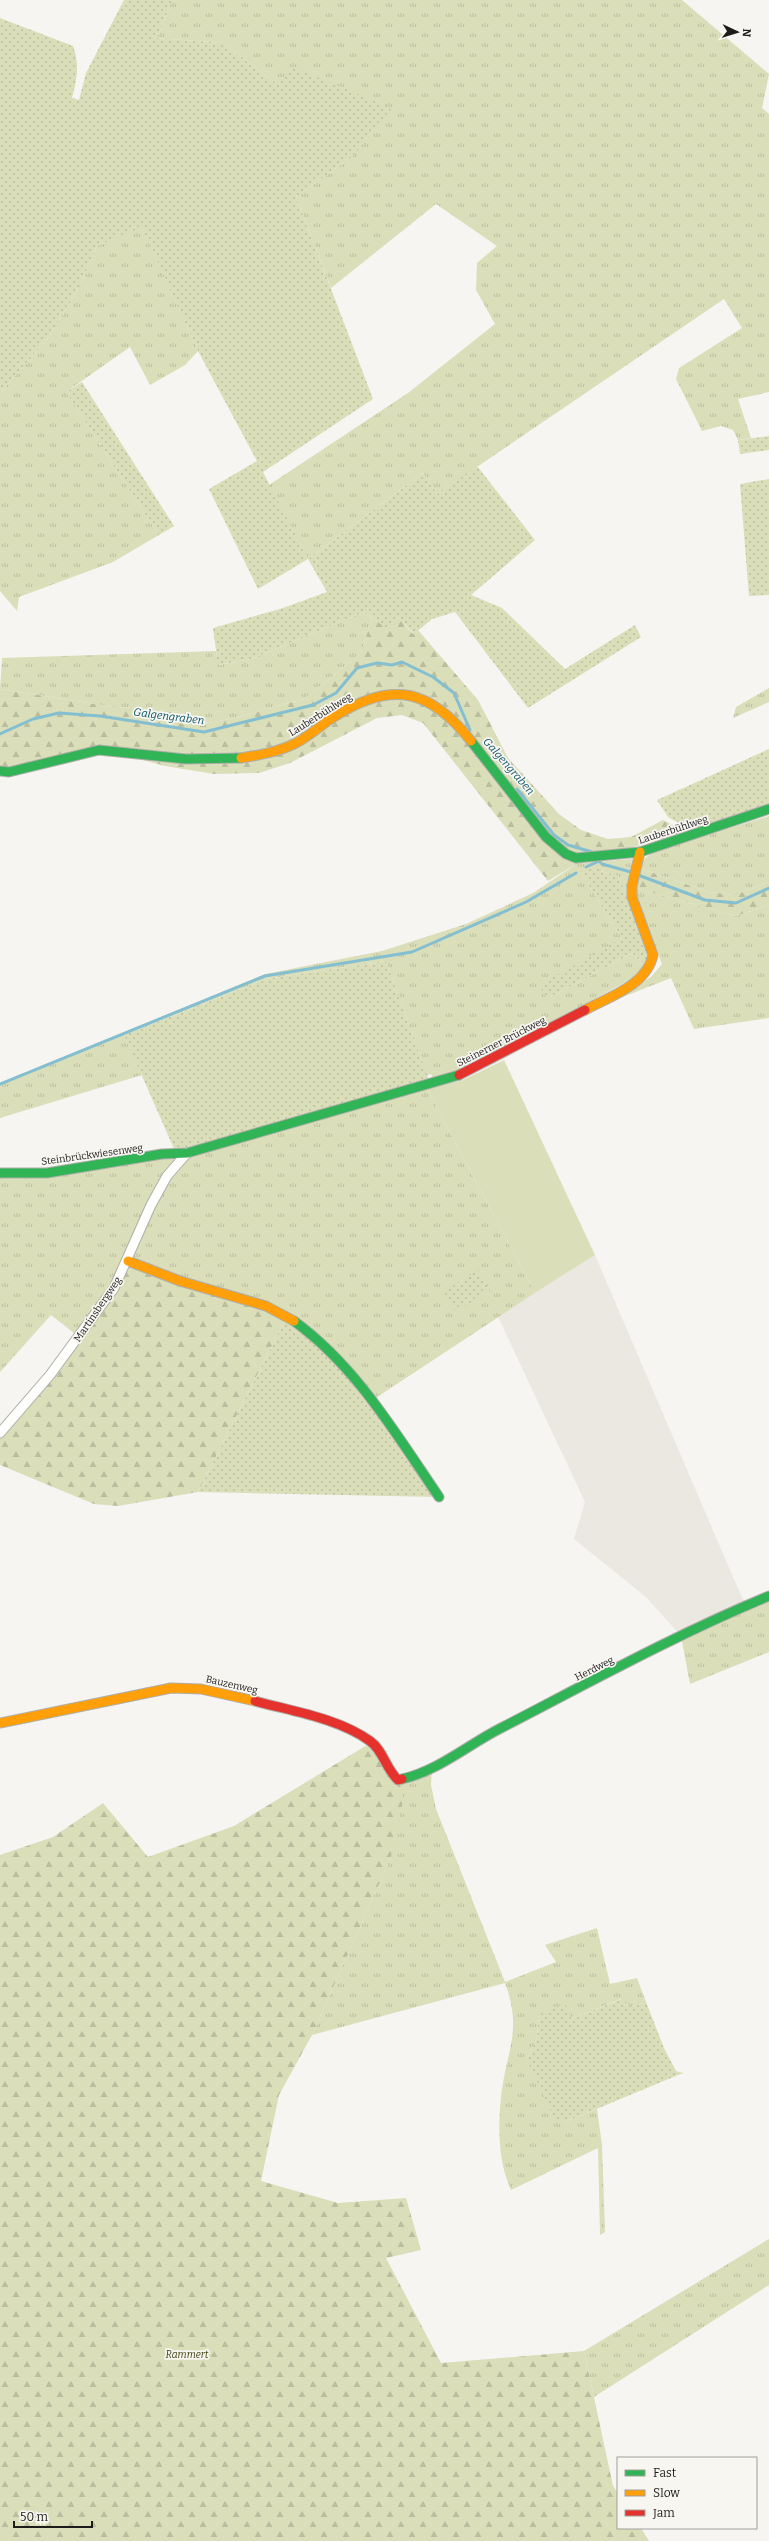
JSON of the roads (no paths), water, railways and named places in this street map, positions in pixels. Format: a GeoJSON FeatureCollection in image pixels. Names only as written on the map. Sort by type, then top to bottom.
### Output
{"type":"FeatureCollection","features":[{"type":"Feature","properties":{"kind":"street","name":"Lauberbühlweg"},"geometry":{"type":"LineString","coordinates":[[0,771],[9,772],[99,750],[186,759],[234,759],[276,752],[298,742],[336,715],[364,699],[387,694],[428,700],[457,724],[546,837],[566,854],[583,858],[640,852],[769,809]]}},
{"type":"Feature","properties":{"kind":"street","name":"Steinerner Brückweg"},"geometry":{"type":"LineString","coordinates":[[187,1153],[460,1075],[628,987],[647,974],[652,964],[653,955],[632,897],[632,886],[640,852]]}},
{"type":"Feature","properties":{"kind":"street","name":"Steinbrückwiesenweg"},"geometry":{"type":"LineString","coordinates":[[0,1173],[47,1173],[162,1154],[187,1153]]}},
{"type":"Feature","properties":{"kind":"street","name":"Martinsbergweg"},"geometry":{"type":"LineString","coordinates":[[0,1433],[79,1337],[114,1288],[128,1261],[154,1199],[167,1176],[187,1153]]}},
{"type":"Feature","properties":{"kind":"street"},"geometry":{"type":"LineString","coordinates":[[128,1261],[187,1282],[236,1296],[287,1316],[293,1320],[338,1360],[379,1411],[439,1497]]}},
{"type":"Feature","properties":{"kind":"street","name":"Herdweg"},"geometry":{"type":"LineString","coordinates":[[432,1767],[460,1749],[681,1636],[769,1596]]}},
{"type":"Feature","properties":{"kind":"street","name":"Bauzenweg"},"geometry":{"type":"LineString","coordinates":[[0,1723],[171,1688],[194,1687],[233,1694],[346,1727],[372,1742],[389,1774],[398,1780],[410,1778],[432,1767]]}},
{"type":"Feature","properties":{"kind":"waterway","name":"Galgengraben"},"geometry":{"type":"LineString","coordinates":[[0,734],[33,719],[59,713],[100,716],[204,732],[313,705],[336,693],[357,668],[377,663],[392,665],[402,662],[433,677],[454,693],[470,730]]}},
{"type":"Feature","properties":{"kind":"waterway","name":"Galgengraben"},"geometry":{"type":"LineString","coordinates":[[517,789],[554,835],[568,845],[592,852]]}},
{"type":"Feature","properties":{"kind":"waterway","name":"Galgengraben"},"geometry":{"type":"LineString","coordinates":[[598,860],[602,864],[631,872]]}},
{"type":"Feature","properties":{"kind":"waterway"},"geometry":{"type":"LineString","coordinates":[[586,867],[597,862]]}},
{"type":"Feature","properties":{"kind":"waterway"},"geometry":{"type":"LineString","coordinates":[[0,1084],[265,976],[412,952],[526,902],[576,873]]}},
{"type":"Feature","properties":{"kind":"waterway","name":"Galgengraben"},"geometry":{"type":"LineString","coordinates":[[638,875],[705,900],[736,903],[769,888]]}},
{"type":"Feature","properties":{"kind":"park label","name":"Rammert"},"geometry":{"type":"Point","coordinates":[187,2354]}}]}
